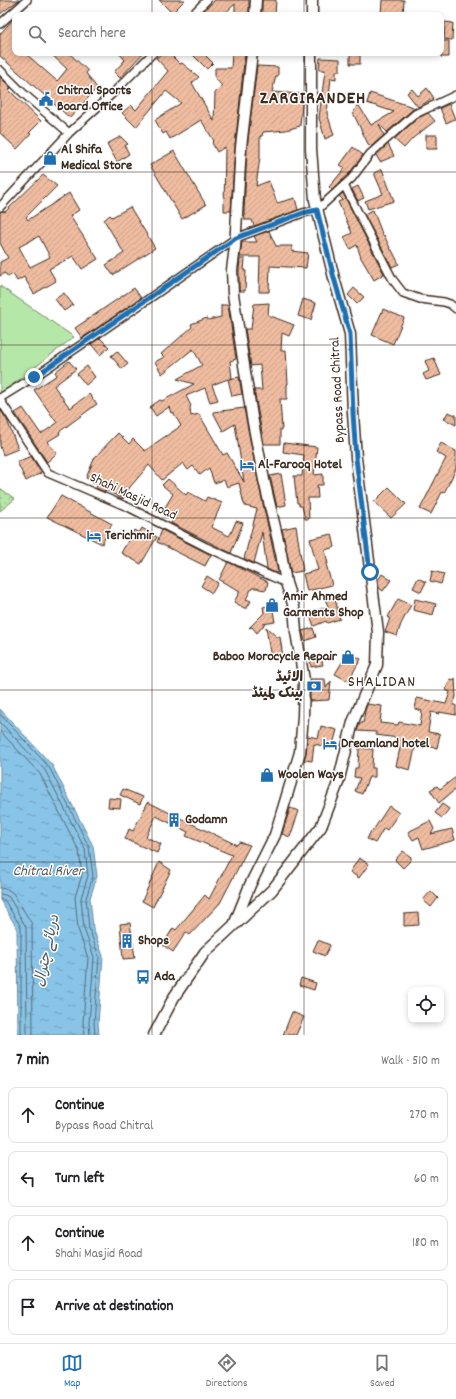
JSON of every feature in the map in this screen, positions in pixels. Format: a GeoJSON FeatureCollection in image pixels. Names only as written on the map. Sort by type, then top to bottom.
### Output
{"type":"FeatureCollection","features":[{"type":"Feature","properties":{"kind":"street"},"geometry":{"type":"LineString","coordinates":[[14,12],[27,0]]}},
{"type":"Feature","properties":{"kind":"street"},"geometry":{"type":"LineString","coordinates":[[195,12],[207,0]]}},
{"type":"Feature","properties":{"kind":"street"},"geometry":{"type":"LineString","coordinates":[[255,12],[256,0]]}},
{"type":"Feature","properties":{"kind":"street"},"geometry":{"type":"LineString","coordinates":[[312,0],[312,12]]}},
{"type":"Feature","properties":{"kind":"street"},"geometry":{"type":"LineString","coordinates":[[0,24],[12,13]]}},
{"type":"Feature","properties":{"kind":"street"},"geometry":{"type":"LineString","coordinates":[[0,207],[69,133],[112,94],[150,56]]}},
{"type":"Feature","properties":{"kind":"street"},"geometry":{"type":"LineString","coordinates":[[234,925],[250,885],[275,835],[300,752],[304,680],[296,632],[294,607],[286,583],[252,418],[233,294],[232,270],[236,238],[241,147],[252,56]]}},
{"type":"Feature","properties":{"kind":"street","name":"Bypass Road Chitral"},"geometry":{"type":"LineString","coordinates":[[154,1035],[174,998],[205,952],[272,890],[321,827],[338,783],[353,722],[377,665],[378,632],[356,458],[350,334],[334,278],[315,200],[311,149],[311,56]]}},
{"type":"Feature","properties":{"kind":"street"},"geometry":{"type":"LineString","coordinates":[[0,70],[23,93],[69,133]]}},
{"type":"Feature","properties":{"kind":"street"},"geometry":{"type":"LineString","coordinates":[[317,210],[352,178],[370,154],[415,114],[456,96]]}},
{"type":"Feature","properties":{"kind":"street"},"geometry":{"type":"LineString","coordinates":[[344,185],[393,280],[403,293],[420,299],[444,302],[450,304],[456,309]]}},
{"type":"Feature","properties":{"kind":"street","name":"Shahi Masjid Road"},"geometry":{"type":"LineString","coordinates":[[286,583],[206,547],[130,508],[48,473],[0,399],[236,238],[303,213],[317,210]]}},
{"type":"Feature","properties":{"kind":"green space"},"geometry":{"type":"Polygon","coordinates":[[[0,286],[74,337],[2,393],[0,391],[0,286]]]}},
{"type":"Feature","properties":{"kind":"green space"},"geometry":{"type":"Polygon","coordinates":[[[0,488],[15,499],[0,511],[0,488]]]}},
{"type":"Feature","properties":{"kind":"water","name":"Chitral River"},"geometry":{"type":"Polygon","coordinates":[[[0,709],[52,765],[93,846],[97,876],[90,898],[93,928],[103,956],[98,1023],[99,1035],[18,1035],[17,928],[0,900],[0,709]]]}},
{"type":"Feature","properties":{"kind":"building"},"geometry":{"type":"Polygon","coordinates":[[[0,0],[19,0],[0,14],[0,0]]]}},
{"type":"Feature","properties":{"kind":"building"},"geometry":{"type":"Polygon","coordinates":[[[159,0],[185,0],[173,12],[171,12],[159,0]]]}},
{"type":"Feature","properties":{"kind":"building"},"geometry":{"type":"Polygon","coordinates":[[[215,0],[249,0],[249,12],[235,12],[235,4],[226,12],[202,12],[215,0]]]}},
{"type":"Feature","properties":{"kind":"building"},"geometry":{"type":"Polygon","coordinates":[[[262,0],[276,0],[275,12],[262,12],[262,0]]]}},
{"type":"Feature","properties":{"kind":"building"},"geometry":{"type":"Polygon","coordinates":[[[382,0],[404,0],[403,12],[381,12],[382,0]]]}},
{"type":"Feature","properties":{"kind":"building"},"geometry":{"type":"Polygon","coordinates":[[[12,20],[12,56],[28,56],[57,81],[67,69],[53,56],[72,56],[88,71],[86,73],[97,88],[70,118],[0,56],[0,34],[12,20]]]}},
{"type":"Feature","properties":{"kind":"building"},"geometry":{"type":"Polygon","coordinates":[[[445,22],[453,23],[452,40],[444,39],[445,22]]]}},
{"type":"Feature","properties":{"kind":"building"},"geometry":{"type":"Polygon","coordinates":[[[444,41],[449,41],[449,57],[441,57],[444,56],[444,41]]]}},
{"type":"Feature","properties":{"kind":"building"},"geometry":{"type":"Polygon","coordinates":[[[122,56],[140,56],[120,78],[114,72],[125,60],[122,56]]]}},
{"type":"Feature","properties":{"kind":"building"},"geometry":{"type":"Polygon","coordinates":[[[158,56],[172,56],[180,64],[182,63],[199,77],[192,83],[214,121],[215,93],[222,86],[215,78],[215,68],[231,68],[232,56],[245,56],[235,146],[231,211],[224,211],[225,147],[217,152],[212,143],[214,141],[201,120],[170,139],[166,132],[163,134],[155,120],[181,103],[166,91],[136,127],[122,113],[131,105],[136,110],[168,71],[156,58],[158,56]]]}},
{"type":"Feature","properties":{"kind":"building"},"geometry":{"type":"Polygon","coordinates":[[[194,56],[206,56],[213,63],[207,69],[194,56]]]}},
{"type":"Feature","properties":{"kind":"building"},"geometry":{"type":"Polygon","coordinates":[[[350,56],[360,56],[360,64],[350,64],[350,56]]]}},
{"type":"Feature","properties":{"kind":"building"},"geometry":{"type":"Polygon","coordinates":[[[320,58],[340,59],[340,71],[336,71],[336,79],[331,78],[327,113],[334,135],[325,139],[319,118],[325,70],[319,70],[320,58]]]}},
{"type":"Feature","properties":{"kind":"building"},"geometry":{"type":"Polygon","coordinates":[[[257,66],[278,67],[278,76],[276,76],[272,92],[303,94],[300,126],[286,130],[263,132],[262,136],[260,136],[260,157],[256,186],[269,181],[277,203],[295,198],[298,210],[254,226],[252,220],[245,220],[244,212],[247,148],[257,66]]]}},
{"type":"Feature","properties":{"kind":"building"},"geometry":{"type":"Polygon","coordinates":[[[0,77],[11,88],[9,90],[41,121],[29,133],[31,134],[17,149],[0,133],[0,77]]]}},
{"type":"Feature","properties":{"kind":"building"},"geometry":{"type":"Polygon","coordinates":[[[427,88],[434,98],[418,107],[407,93],[412,89],[418,96],[427,88]]]}},
{"type":"Feature","properties":{"kind":"building"},"geometry":{"type":"Polygon","coordinates":[[[370,93],[416,108],[387,132],[379,124],[384,135],[372,146],[371,144],[369,146],[353,113],[358,104],[371,125],[394,112],[367,103],[370,93]]]}},
{"type":"Feature","properties":{"kind":"building"},"geometry":{"type":"Polygon","coordinates":[[[449,104],[455,119],[446,123],[440,108],[449,104]]]}},
{"type":"Feature","properties":{"kind":"building"},"geometry":{"type":"Polygon","coordinates":[[[428,113],[435,121],[413,138],[404,148],[394,139],[418,118],[428,113]]]}},
{"type":"Feature","properties":{"kind":"building"},"geometry":{"type":"Polygon","coordinates":[[[426,135],[437,135],[437,149],[426,149],[426,135]]]}},
{"type":"Feature","properties":{"kind":"building"},"geometry":{"type":"Polygon","coordinates":[[[120,137],[128,144],[125,146],[129,154],[117,162],[107,144],[120,137]]]}},
{"type":"Feature","properties":{"kind":"building"},"geometry":{"type":"Polygon","coordinates":[[[388,144],[394,156],[380,162],[376,155],[388,144]]]}},
{"type":"Feature","properties":{"kind":"building"},"geometry":{"type":"Polygon","coordinates":[[[353,147],[363,155],[348,175],[332,190],[329,187],[345,168],[340,165],[353,147]]]}},
{"type":"Feature","properties":{"kind":"building"},"geometry":{"type":"Polygon","coordinates":[[[174,151],[206,205],[182,219],[150,165],[174,151]]]}},
{"type":"Feature","properties":{"kind":"building"},"geometry":{"type":"Polygon","coordinates":[[[382,169],[394,201],[368,209],[365,201],[383,194],[374,173],[382,169]]]}},
{"type":"Feature","properties":{"kind":"building"},"geometry":{"type":"Polygon","coordinates":[[[43,175],[57,186],[26,217],[28,220],[69,193],[79,210],[70,216],[98,259],[82,269],[73,256],[49,269],[56,281],[34,294],[24,277],[17,281],[13,274],[8,277],[5,273],[0,276],[0,262],[8,258],[0,243],[0,212],[5,212],[43,175]],[[39,236],[19,247],[30,267],[50,257],[39,236]]]}},
{"type":"Feature","properties":{"kind":"building"},"geometry":{"type":"Polygon","coordinates":[[[358,186],[364,198],[358,201],[352,189],[358,186]]]}},
{"type":"Feature","properties":{"kind":"building"},"geometry":{"type":"Polygon","coordinates":[[[343,193],[384,274],[374,280],[361,258],[357,245],[350,249],[344,237],[352,233],[338,202],[343,200],[339,196],[343,193]]]}},
{"type":"Feature","properties":{"kind":"building"},"geometry":{"type":"Polygon","coordinates":[[[130,207],[155,248],[113,275],[106,265],[124,253],[104,220],[110,215],[112,217],[130,207]]]}},
{"type":"Feature","properties":{"kind":"building"},"geometry":{"type":"Polygon","coordinates":[[[373,210],[383,236],[384,235],[399,264],[392,267],[364,214],[373,210]]]}},
{"type":"Feature","properties":{"kind":"building"},"geometry":{"type":"Polygon","coordinates":[[[269,231],[276,246],[292,246],[292,251],[308,253],[306,268],[270,266],[269,292],[259,292],[260,257],[240,257],[242,242],[257,242],[254,236],[269,231]]]}},
{"type":"Feature","properties":{"kind":"building"},"geometry":{"type":"Polygon","coordinates":[[[240,259],[245,259],[245,291],[239,291],[240,259]]]}},
{"type":"Feature","properties":{"kind":"building"},"geometry":{"type":"Polygon","coordinates":[[[134,288],[141,298],[82,338],[75,328],[134,288]]]}},
{"type":"Feature","properties":{"kind":"building"},"geometry":{"type":"Polygon","coordinates":[[[354,288],[364,297],[357,304],[348,295],[354,288]]]}},
{"type":"Feature","properties":{"kind":"building"},"geometry":{"type":"Polygon","coordinates":[[[64,293],[73,305],[64,311],[55,299],[64,293]]]}},
{"type":"Feature","properties":{"kind":"building"},"geometry":{"type":"Polygon","coordinates":[[[303,299],[316,303],[311,320],[298,316],[303,299]]]}},
{"type":"Feature","properties":{"kind":"building"},"geometry":{"type":"Polygon","coordinates":[[[269,303],[268,315],[294,325],[289,336],[282,333],[281,351],[286,350],[288,384],[287,399],[280,399],[282,429],[280,429],[280,444],[264,444],[254,390],[262,390],[260,365],[251,366],[245,329],[251,329],[254,304],[269,303]]]}},
{"type":"Feature","properties":{"kind":"building"},"geometry":{"type":"Polygon","coordinates":[[[221,305],[228,305],[236,359],[230,361],[232,378],[229,379],[239,377],[242,394],[232,396],[228,379],[212,385],[218,400],[210,402],[205,388],[186,396],[191,406],[191,416],[199,414],[223,455],[227,453],[244,482],[235,424],[223,431],[213,412],[244,408],[278,572],[275,573],[267,569],[262,532],[254,563],[244,559],[257,509],[245,506],[239,483],[227,487],[224,480],[214,483],[209,468],[200,475],[193,466],[188,470],[183,463],[162,480],[149,465],[130,487],[123,499],[106,490],[105,492],[96,488],[98,484],[86,478],[95,457],[118,433],[129,444],[133,439],[145,451],[181,426],[173,412],[171,413],[169,407],[156,416],[150,407],[160,400],[162,401],[194,384],[177,379],[202,365],[193,349],[162,374],[155,362],[164,357],[161,354],[192,327],[191,324],[207,318],[208,320],[221,317],[221,305]]]}},
{"type":"Feature","properties":{"kind":"building"},"geometry":{"type":"Polygon","coordinates":[[[383,309],[404,318],[393,344],[372,335],[383,309]]]}},
{"type":"Feature","properties":{"kind":"building"},"geometry":{"type":"Polygon","coordinates":[[[100,338],[109,347],[100,355],[91,344],[100,338]]]}},
{"type":"Feature","properties":{"kind":"building"},"geometry":{"type":"Polygon","coordinates":[[[117,351],[128,364],[122,369],[111,356],[117,351]]]}},
{"type":"Feature","properties":{"kind":"building"},"geometry":{"type":"Polygon","coordinates":[[[434,358],[441,375],[426,380],[423,374],[429,371],[425,361],[434,358]]]}},
{"type":"Feature","properties":{"kind":"building"},"geometry":{"type":"Polygon","coordinates":[[[69,361],[76,369],[54,386],[70,408],[89,394],[97,404],[59,432],[60,434],[47,442],[57,453],[47,462],[15,413],[23,408],[41,434],[57,423],[34,390],[57,375],[55,372],[69,361]]]}},
{"type":"Feature","properties":{"kind":"building"},"geometry":{"type":"Polygon","coordinates":[[[87,366],[95,377],[86,385],[77,374],[87,366]]]}},
{"type":"Feature","properties":{"kind":"building"},"geometry":{"type":"Polygon","coordinates":[[[0,409],[7,420],[18,449],[3,455],[0,446],[0,409]]]}},
{"type":"Feature","properties":{"kind":"building"},"geometry":{"type":"Polygon","coordinates":[[[448,412],[456,415],[456,425],[444,419],[448,412]]]}},
{"type":"Feature","properties":{"kind":"building"},"geometry":{"type":"Polygon","coordinates":[[[284,443],[317,447],[314,475],[323,474],[323,485],[317,485],[318,498],[308,498],[309,519],[305,519],[302,506],[299,506],[299,503],[297,503],[294,476],[302,476],[304,455],[283,452],[284,443]]]}},
{"type":"Feature","properties":{"kind":"building"},"geometry":{"type":"Polygon","coordinates":[[[441,443],[456,451],[456,469],[431,514],[420,509],[446,458],[436,452],[441,443]]]}},
{"type":"Feature","properties":{"kind":"building"},"geometry":{"type":"Polygon","coordinates":[[[31,456],[41,473],[26,481],[17,462],[31,456]]]}},
{"type":"Feature","properties":{"kind":"building"},"geometry":{"type":"Polygon","coordinates":[[[281,474],[286,505],[277,507],[270,476],[281,474]]]}},
{"type":"Feature","properties":{"kind":"building"},"geometry":{"type":"Polygon","coordinates":[[[168,479],[186,495],[188,492],[205,501],[207,497],[222,503],[211,527],[229,536],[236,521],[243,523],[231,553],[171,523],[175,516],[164,509],[173,494],[162,485],[168,479]]]}},
{"type":"Feature","properties":{"kind":"building"},"geometry":{"type":"Polygon","coordinates":[[[389,487],[406,504],[391,518],[374,502],[389,487]]]}},
{"type":"Feature","properties":{"kind":"building"},"geometry":{"type":"Polygon","coordinates":[[[61,496],[112,524],[102,544],[47,517],[61,496]]]}},
{"type":"Feature","properties":{"kind":"building"},"geometry":{"type":"Polygon","coordinates":[[[296,526],[303,571],[291,573],[282,529],[296,526]]]}},
{"type":"Feature","properties":{"kind":"building"},"geometry":{"type":"Polygon","coordinates":[[[142,528],[157,537],[141,564],[121,553],[134,530],[139,533],[142,528]]]}},
{"type":"Feature","properties":{"kind":"building"},"geometry":{"type":"Polygon","coordinates":[[[162,530],[211,555],[205,566],[157,542],[162,530]]]}},
{"type":"Feature","properties":{"kind":"building"},"geometry":{"type":"Polygon","coordinates":[[[332,534],[335,547],[325,550],[328,564],[326,564],[332,585],[307,591],[303,574],[318,570],[310,539],[332,534]]]}},
{"type":"Feature","properties":{"kind":"building"},"geometry":{"type":"Polygon","coordinates":[[[228,562],[268,582],[266,590],[259,589],[258,587],[252,588],[246,599],[251,601],[247,608],[244,608],[234,602],[240,591],[219,580],[228,562]]]}},
{"type":"Feature","properties":{"kind":"building"},"geometry":{"type":"Polygon","coordinates":[[[432,571],[444,574],[441,584],[430,581],[432,571]]]}},
{"type":"Feature","properties":{"kind":"building"},"geometry":{"type":"Polygon","coordinates":[[[382,574],[391,580],[383,591],[379,588],[378,580],[382,574]]]}},
{"type":"Feature","properties":{"kind":"building"},"geometry":{"type":"Polygon","coordinates":[[[207,576],[218,583],[212,593],[201,586],[207,576]]]}},
{"type":"Feature","properties":{"kind":"building"},"geometry":{"type":"Polygon","coordinates":[[[418,578],[426,582],[421,592],[413,588],[418,578]]]}},
{"type":"Feature","properties":{"kind":"building"},"geometry":{"type":"Polygon","coordinates":[[[333,595],[340,619],[327,623],[326,621],[314,626],[309,613],[328,606],[325,599],[333,595]]]}},
{"type":"Feature","properties":{"kind":"building"},"geometry":{"type":"Polygon","coordinates":[[[398,599],[411,605],[401,624],[397,636],[385,632],[390,618],[388,617],[398,599]]]}},
{"type":"Feature","properties":{"kind":"building"},"geometry":{"type":"Polygon","coordinates":[[[415,599],[436,604],[433,615],[413,610],[415,599]]]}},
{"type":"Feature","properties":{"kind":"building"},"geometry":{"type":"Polygon","coordinates":[[[272,605],[275,622],[263,624],[264,625],[257,633],[252,627],[249,628],[264,613],[263,607],[272,605]]]}},
{"type":"Feature","properties":{"kind":"building"},"geometry":{"type":"Polygon","coordinates":[[[266,627],[277,637],[280,637],[283,657],[271,659],[266,627]]]}},
{"type":"Feature","properties":{"kind":"building"},"geometry":{"type":"Polygon","coordinates":[[[313,628],[316,637],[305,641],[302,631],[313,628]]]}},
{"type":"Feature","properties":{"kind":"building"},"geometry":{"type":"Polygon","coordinates":[[[348,652],[361,659],[348,681],[335,674],[348,652]]]}},
{"type":"Feature","properties":{"kind":"building"},"geometry":{"type":"Polygon","coordinates":[[[321,657],[323,665],[311,667],[310,659],[321,657]]]}},
{"type":"Feature","properties":{"kind":"building"},"geometry":{"type":"Polygon","coordinates":[[[455,678],[456,697],[453,705],[456,705],[456,715],[431,712],[428,732],[440,734],[437,748],[416,744],[410,770],[396,766],[400,748],[395,747],[398,738],[376,735],[376,732],[357,731],[360,723],[363,723],[367,704],[382,706],[380,723],[398,725],[399,722],[420,726],[422,711],[415,709],[417,698],[446,704],[450,692],[446,690],[450,679],[454,680],[455,678]]]}},
{"type":"Feature","properties":{"kind":"building"},"geometry":{"type":"Polygon","coordinates":[[[310,679],[325,679],[326,688],[331,681],[329,700],[310,701],[310,679]]]}},
{"type":"Feature","properties":{"kind":"building"},"geometry":{"type":"Polygon","coordinates":[[[321,726],[337,730],[332,748],[314,744],[312,761],[304,760],[308,736],[318,738],[321,726]]]}},
{"type":"Feature","properties":{"kind":"building"},"geometry":{"type":"Polygon","coordinates":[[[359,748],[373,749],[372,768],[375,768],[375,777],[369,777],[362,794],[355,791],[360,778],[354,777],[355,768],[358,768],[359,748]]]}},
{"type":"Feature","properties":{"kind":"building"},"geometry":{"type":"Polygon","coordinates":[[[456,777],[456,789],[439,803],[430,790],[437,786],[440,789],[456,777]]]}},
{"type":"Feature","properties":{"kind":"building"},"geometry":{"type":"Polygon","coordinates":[[[123,789],[143,797],[140,804],[120,795],[123,789]]]}},
{"type":"Feature","properties":{"kind":"building"},"geometry":{"type":"Polygon","coordinates":[[[109,798],[121,799],[120,808],[108,807],[109,798]]]}},
{"type":"Feature","properties":{"kind":"building"},"geometry":{"type":"Polygon","coordinates":[[[148,802],[237,845],[239,842],[250,845],[220,903],[190,935],[186,932],[173,952],[163,945],[173,928],[176,930],[205,895],[209,899],[232,855],[186,836],[188,832],[156,816],[146,837],[161,844],[157,853],[125,839],[129,829],[133,831],[148,802]]]}},
{"type":"Feature","properties":{"kind":"building"},"geometry":{"type":"Polygon","coordinates":[[[442,804],[449,809],[442,818],[435,813],[442,804]]]}},
{"type":"Feature","properties":{"kind":"building"},"geometry":{"type":"Polygon","coordinates":[[[389,806],[399,813],[387,830],[384,828],[375,843],[367,839],[371,831],[372,832],[389,806]]]}},
{"type":"Feature","properties":{"kind":"building"},"geometry":{"type":"Polygon","coordinates":[[[290,808],[299,811],[290,837],[282,834],[290,808]]]}},
{"type":"Feature","properties":{"kind":"building"},"geometry":{"type":"Polygon","coordinates":[[[430,821],[434,829],[431,834],[452,829],[455,840],[423,849],[419,837],[413,840],[408,832],[430,821]]]}},
{"type":"Feature","properties":{"kind":"building"},"geometry":{"type":"Polygon","coordinates":[[[403,851],[411,857],[411,860],[403,868],[395,860],[403,851]]]}},
{"type":"Feature","properties":{"kind":"building"},"geometry":{"type":"Polygon","coordinates":[[[359,858],[369,864],[359,878],[350,872],[359,858]]]}},
{"type":"Feature","properties":{"kind":"building"},"geometry":{"type":"Polygon","coordinates":[[[159,862],[171,870],[153,907],[142,901],[159,862]]]}},
{"type":"Feature","properties":{"kind":"building"},"geometry":{"type":"Polygon","coordinates":[[[431,891],[438,898],[431,907],[423,900],[431,891]]]}},
{"type":"Feature","properties":{"kind":"building"},"geometry":{"type":"Polygon","coordinates":[[[418,913],[419,925],[404,926],[404,914],[418,913]]]}},
{"type":"Feature","properties":{"kind":"building","name":"Shops"},"geometry":{"type":"Polygon","coordinates":[[[130,923],[135,958],[123,959],[120,924],[130,923]]]}},
{"type":"Feature","properties":{"kind":"building"},"geometry":{"type":"Polygon","coordinates":[[[318,940],[330,945],[325,956],[313,951],[318,940]]]}},
{"type":"Feature","properties":{"kind":"building"},"geometry":{"type":"Polygon","coordinates":[[[301,978],[316,983],[314,990],[299,985],[301,978]]]}},
{"type":"Feature","properties":{"kind":"building"},"geometry":{"type":"Polygon","coordinates":[[[292,1012],[304,1017],[296,1035],[283,1035],[292,1012]]]}},
{"type":"Feature","properties":{"kind":"place","name":"Chitral Sports Board Office"},"geometry":{"type":"Point","coordinates":[46,99]}},
{"type":"Feature","properties":{"kind":"place","name":"Al Shifa Medical Store"},"geometry":{"type":"Point","coordinates":[50,158]}},
{"type":"Feature","properties":{"kind":"place","name":"Al-Farooq Hotel"},"geometry":{"type":"Point","coordinates":[247,465]}},
{"type":"Feature","properties":{"kind":"place","name":"Terichmir"},"geometry":{"type":"Point","coordinates":[94,536]}},
{"type":"Feature","properties":{"kind":"place","name":"Amir Ahmed Garments Shop"},"geometry":{"type":"Point","coordinates":[272,605]}},
{"type":"Feature","properties":{"kind":"place","name":"Baboo Morocycle Repair"},"geometry":{"type":"Point","coordinates":[348,657]}},
{"type":"Feature","properties":{"kind":"place","name":"الائیڈ بینک لمیٹڈ"},"geometry":{"type":"Point","coordinates":[314,686]}},
{"type":"Feature","properties":{"kind":"place","name":"Dreamland hotel"},"geometry":{"type":"Point","coordinates":[330,744]}},
{"type":"Feature","properties":{"kind":"place","name":"Woolen Ways"},"geometry":{"type":"Point","coordinates":[267,775]}},
{"type":"Feature","properties":{"kind":"place","name":"Godamn"},"geometry":{"type":"Point","coordinates":[174,820]}},
{"type":"Feature","properties":{"kind":"place","name":"Shops"},"geometry":{"type":"Point","coordinates":[127,941]}},
{"type":"Feature","properties":{"kind":"place","name":"Ada"},"geometry":{"type":"Point","coordinates":[143,977]}},
{"type":"Feature","properties":{"kind":"district","name":"ZARGIRANDEH"},"geometry":{"type":"Point","coordinates":[313,99]}},
{"type":"Feature","properties":{"kind":"district","name":"SHALIDAN"},"geometry":{"type":"Point","coordinates":[382,682]}},
{"type":"Feature","properties":{"kind":"route"},"geometry":{"type":"LineString","coordinates":[[34,377],[236,238],[303,213],[317,210],[350,334],[356,458],[370,572]]}},
{"type":"Feature","properties":{"kind":"water label","name":"دریائے چترال"},"geometry":{"type":"Point","coordinates":[48,951]}}]}
